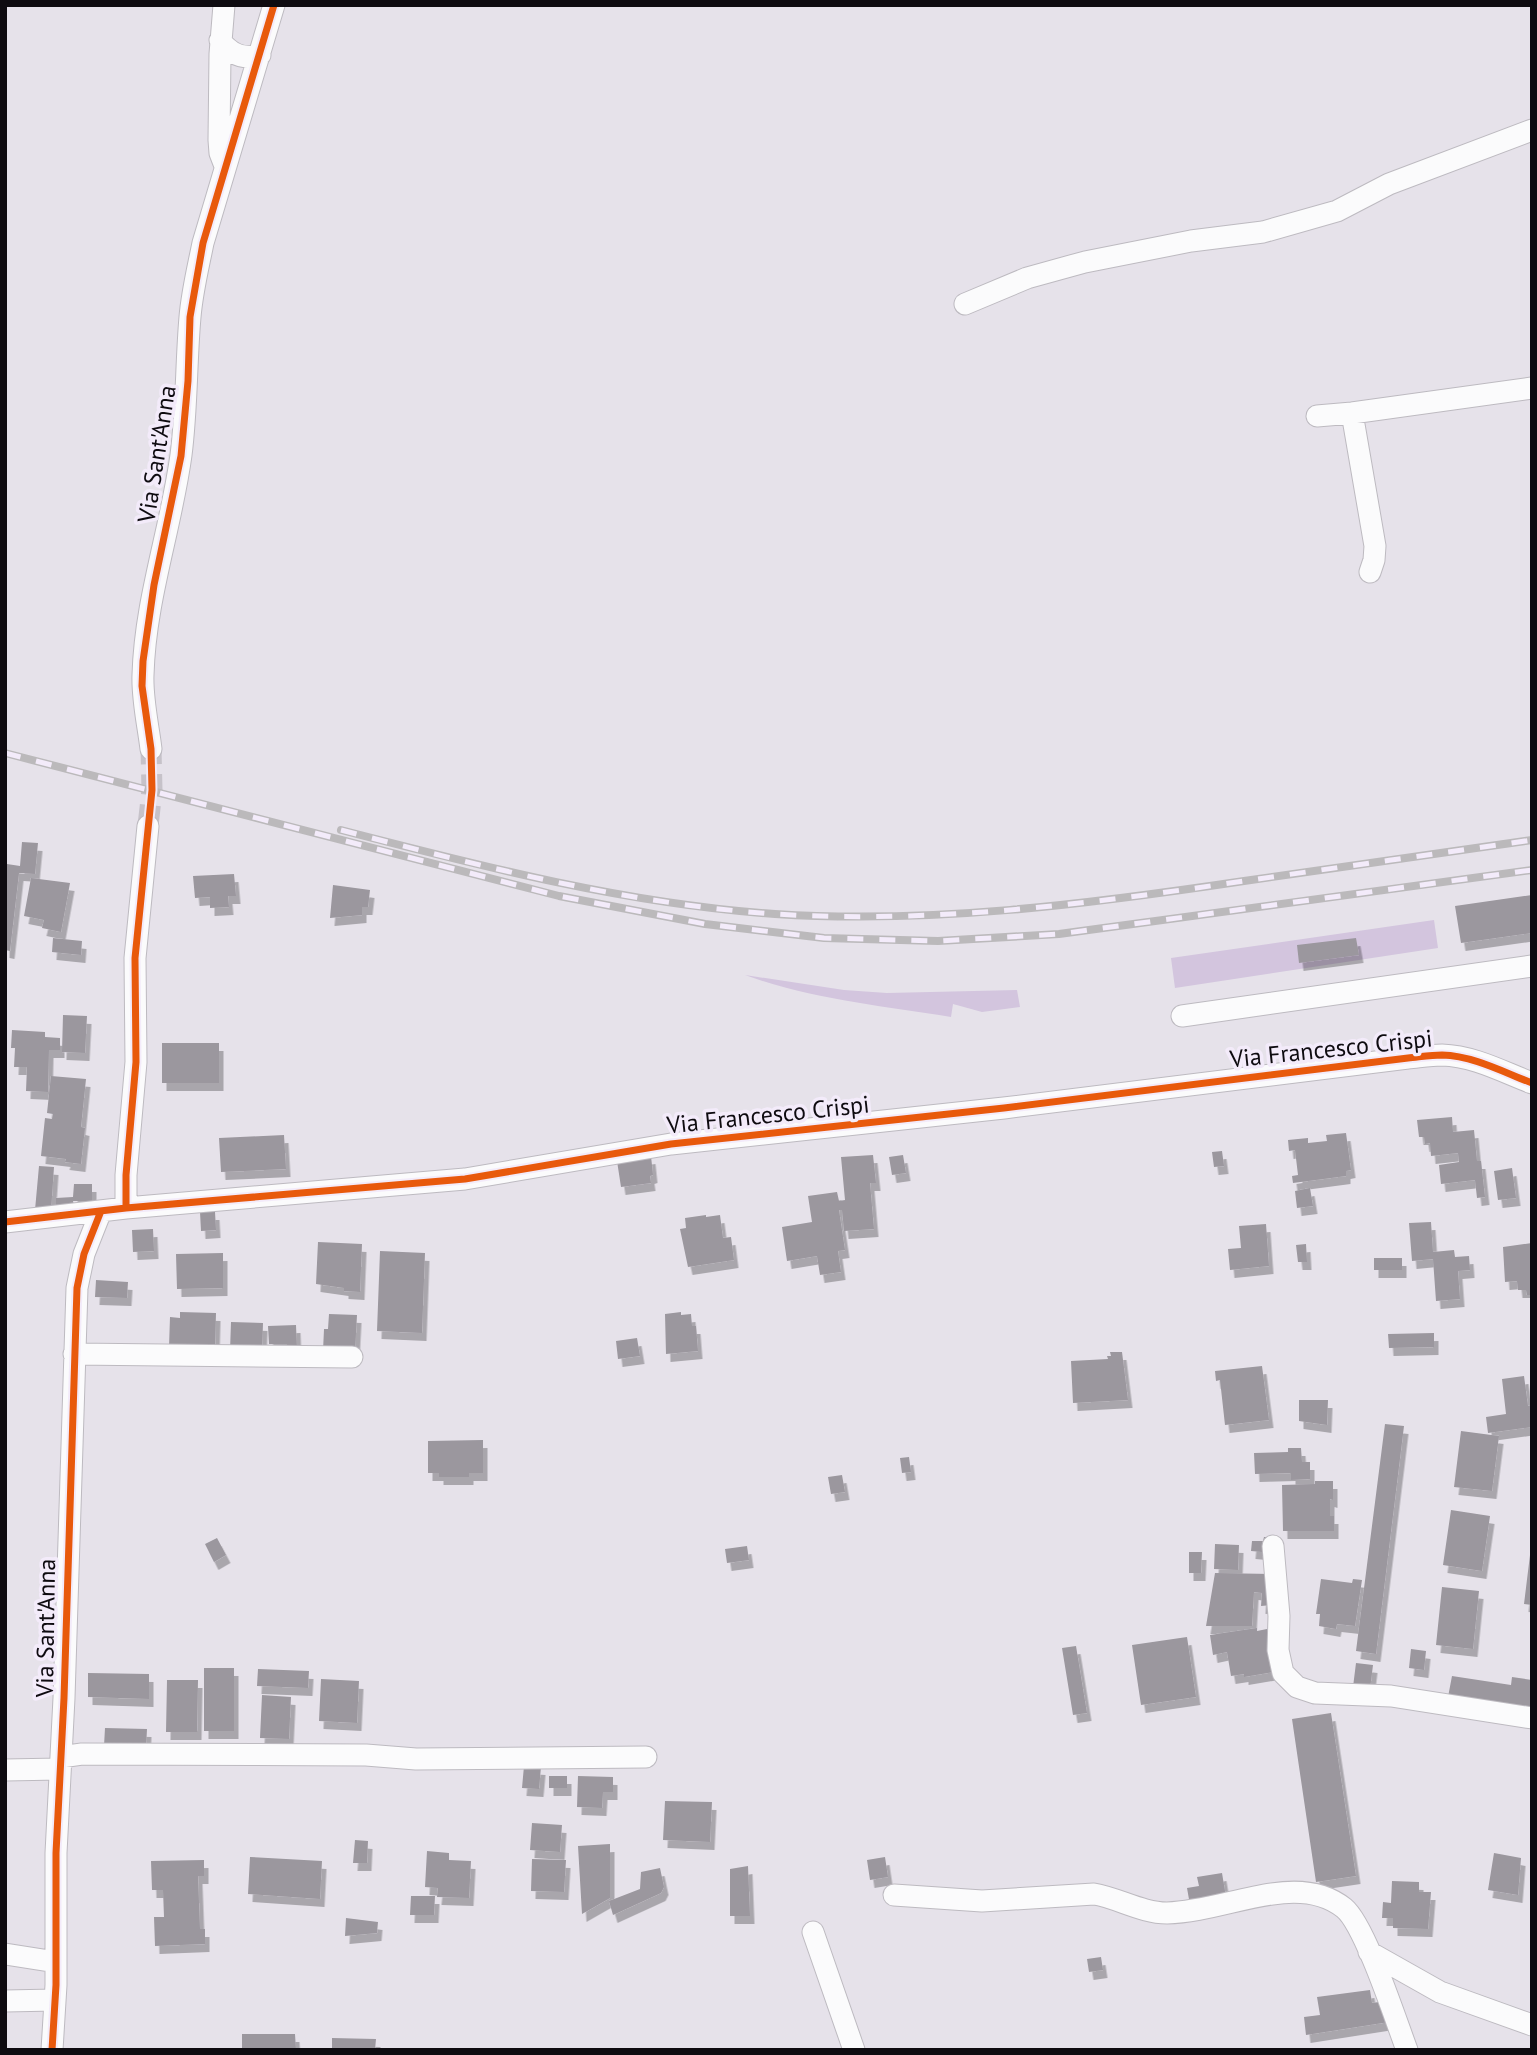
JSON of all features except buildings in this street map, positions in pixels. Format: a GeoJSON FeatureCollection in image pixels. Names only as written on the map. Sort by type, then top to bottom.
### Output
{"type":"FeatureCollection","features":[{"type":"Feature","properties":{"kind":"street","name":"Via Sant'Anna"},"geometry":{"type":"LineString","coordinates":[[151,748],[142,686],[143,661],[153,585],[181,456],[188,382],[190,317],[195,281],[203,243],[226,167],[220,153],[219,140],[220,40],[224,5]]}},
{"type":"Feature","properties":{"kind":"street"},"geometry":{"type":"LineString","coordinates":[[226,167],[274,5]]}},
{"type":"Feature","properties":{"kind":"street"},"geometry":{"type":"LineString","coordinates":[[220,40],[230,52],[237,55],[260,55]]}},
{"type":"Feature","properties":{"kind":"street"},"geometry":{"type":"LineString","coordinates":[[965,304],[1027,278],[1085,262],[1191,241],[1263,232],[1337,211],[1389,184],[1532,130]]}},
{"type":"Feature","properties":{"kind":"street"},"geometry":{"type":"LineString","coordinates":[[1317,416],[1532,388]]}},
{"type":"Feature","properties":{"kind":"street"},"geometry":{"type":"LineString","coordinates":[[1352,413],[1375,545],[1370,572]]}},
{"type":"Feature","properties":{"kind":"street"},"geometry":{"type":"LineString","coordinates":[[126,1208],[126,1175],[136,1062],[135,958],[148,826]]}},
{"type":"Feature","properties":{"kind":"street"},"geometry":{"type":"LineString","coordinates":[[1182,1016],[1532,966]]}},
{"type":"Feature","properties":{"kind":"street","name":"Via Francesco Crispi"},"geometry":{"type":"LineString","coordinates":[[5,1222],[102,1210],[457,1180],[671,1144],[1004,1108],[1408,1058],[1441,1055],[1459,1057],[1486,1064],[1532,1083]]}},
{"type":"Feature","properties":{"kind":"street","name":"Via Sant'Anna"},"geometry":{"type":"LineString","coordinates":[[51,2050],[55,2000],[56,1853],[74,1354],[84,1254],[102,1210]]}},
{"type":"Feature","properties":{"kind":"street"},"geometry":{"type":"LineString","coordinates":[[74,1354],[352,1357]]}},
{"type":"Feature","properties":{"kind":"street"},"geometry":{"type":"LineString","coordinates":[[1273,1546],[1279,1616],[1278,1650],[1283,1673],[1297,1687],[1315,1693],[1391,1696],[1532,1718]]}},
{"type":"Feature","properties":{"kind":"street"},"geometry":{"type":"LineString","coordinates":[[5,1770],[60,1763],[82,1754],[366,1755],[416,1759],[646,1757]]}},
{"type":"Feature","properties":{"kind":"street"},"geometry":{"type":"LineString","coordinates":[[894,1895],[982,1901],[1094,1894],[1164,1913],[1277,1893],[1309,1893],[1328,1898],[1346,1910],[1351,1917],[1369,1952],[1407,2050]]}},
{"type":"Feature","properties":{"kind":"street"},"geometry":{"type":"LineString","coordinates":[[813,1932],[854,2050]]}},
{"type":"Feature","properties":{"kind":"street"},"geometry":{"type":"LineString","coordinates":[[1369,1952],[1440,1992],[1532,2025]]}},
{"type":"Feature","properties":{"kind":"street"},"geometry":{"type":"LineString","coordinates":[[5,1954],[56,1962]]}},
{"type":"Feature","properties":{"kind":"street"},"geometry":{"type":"LineString","coordinates":[[5,2001],[55,2000]]}},
{"type":"Feature","properties":{"kind":"shaded area"},"geometry":{"type":"Polygon","coordinates":[[[1434,920],[1438,948],[1175,988],[1171,958],[1434,920]]]}},
{"type":"Feature","properties":{"kind":"shaded area"},"geometry":{"type":"Polygon","coordinates":[[[745,975],[844,990],[887,993],[1017,990],[1020,1007],[982,1012],[953,1004],[951,1017],[821,996],[745,975]]]}},
{"type":"Feature","properties":{"kind":"tunnel"},"geometry":{"type":"LineString","coordinates":[[148,826],[152,790],[151,749]]}},
{"type":"Feature","properties":{"kind":"railway"},"geometry":{"type":"LineString","coordinates":[[5,753],[559,896],[705,924],[824,938],[938,941],[1059,934],[1532,870]]}},
{"type":"Feature","properties":{"kind":"railway"},"geometry":{"type":"LineString","coordinates":[[341,830],[502,870],[611,893],[720,909],[834,916],[952,914],[1069,904],[1532,840]]}},
{"type":"Feature","properties":{"kind":"cycle path"},"geometry":{"type":"LineString","coordinates":[[126,1208],[126,1175],[136,1062],[135,958],[152,790],[151,749],[142,686],[143,661],[154,585],[181,456],[188,381],[190,317],[203,243],[274,5]]}},
{"type":"Feature","properties":{"kind":"cycle path"},"geometry":{"type":"LineString","coordinates":[[5,1222],[126,1208],[465,1179],[671,1144],[1004,1108],[1429,1056],[1465,1058],[1532,1083]]}},
{"type":"Feature","properties":{"kind":"cycle path"},"geometry":{"type":"LineString","coordinates":[[52,2050],[56,1985],[56,1853],[64,1698],[77,1288],[84,1254],[101,1211]]}}]}
